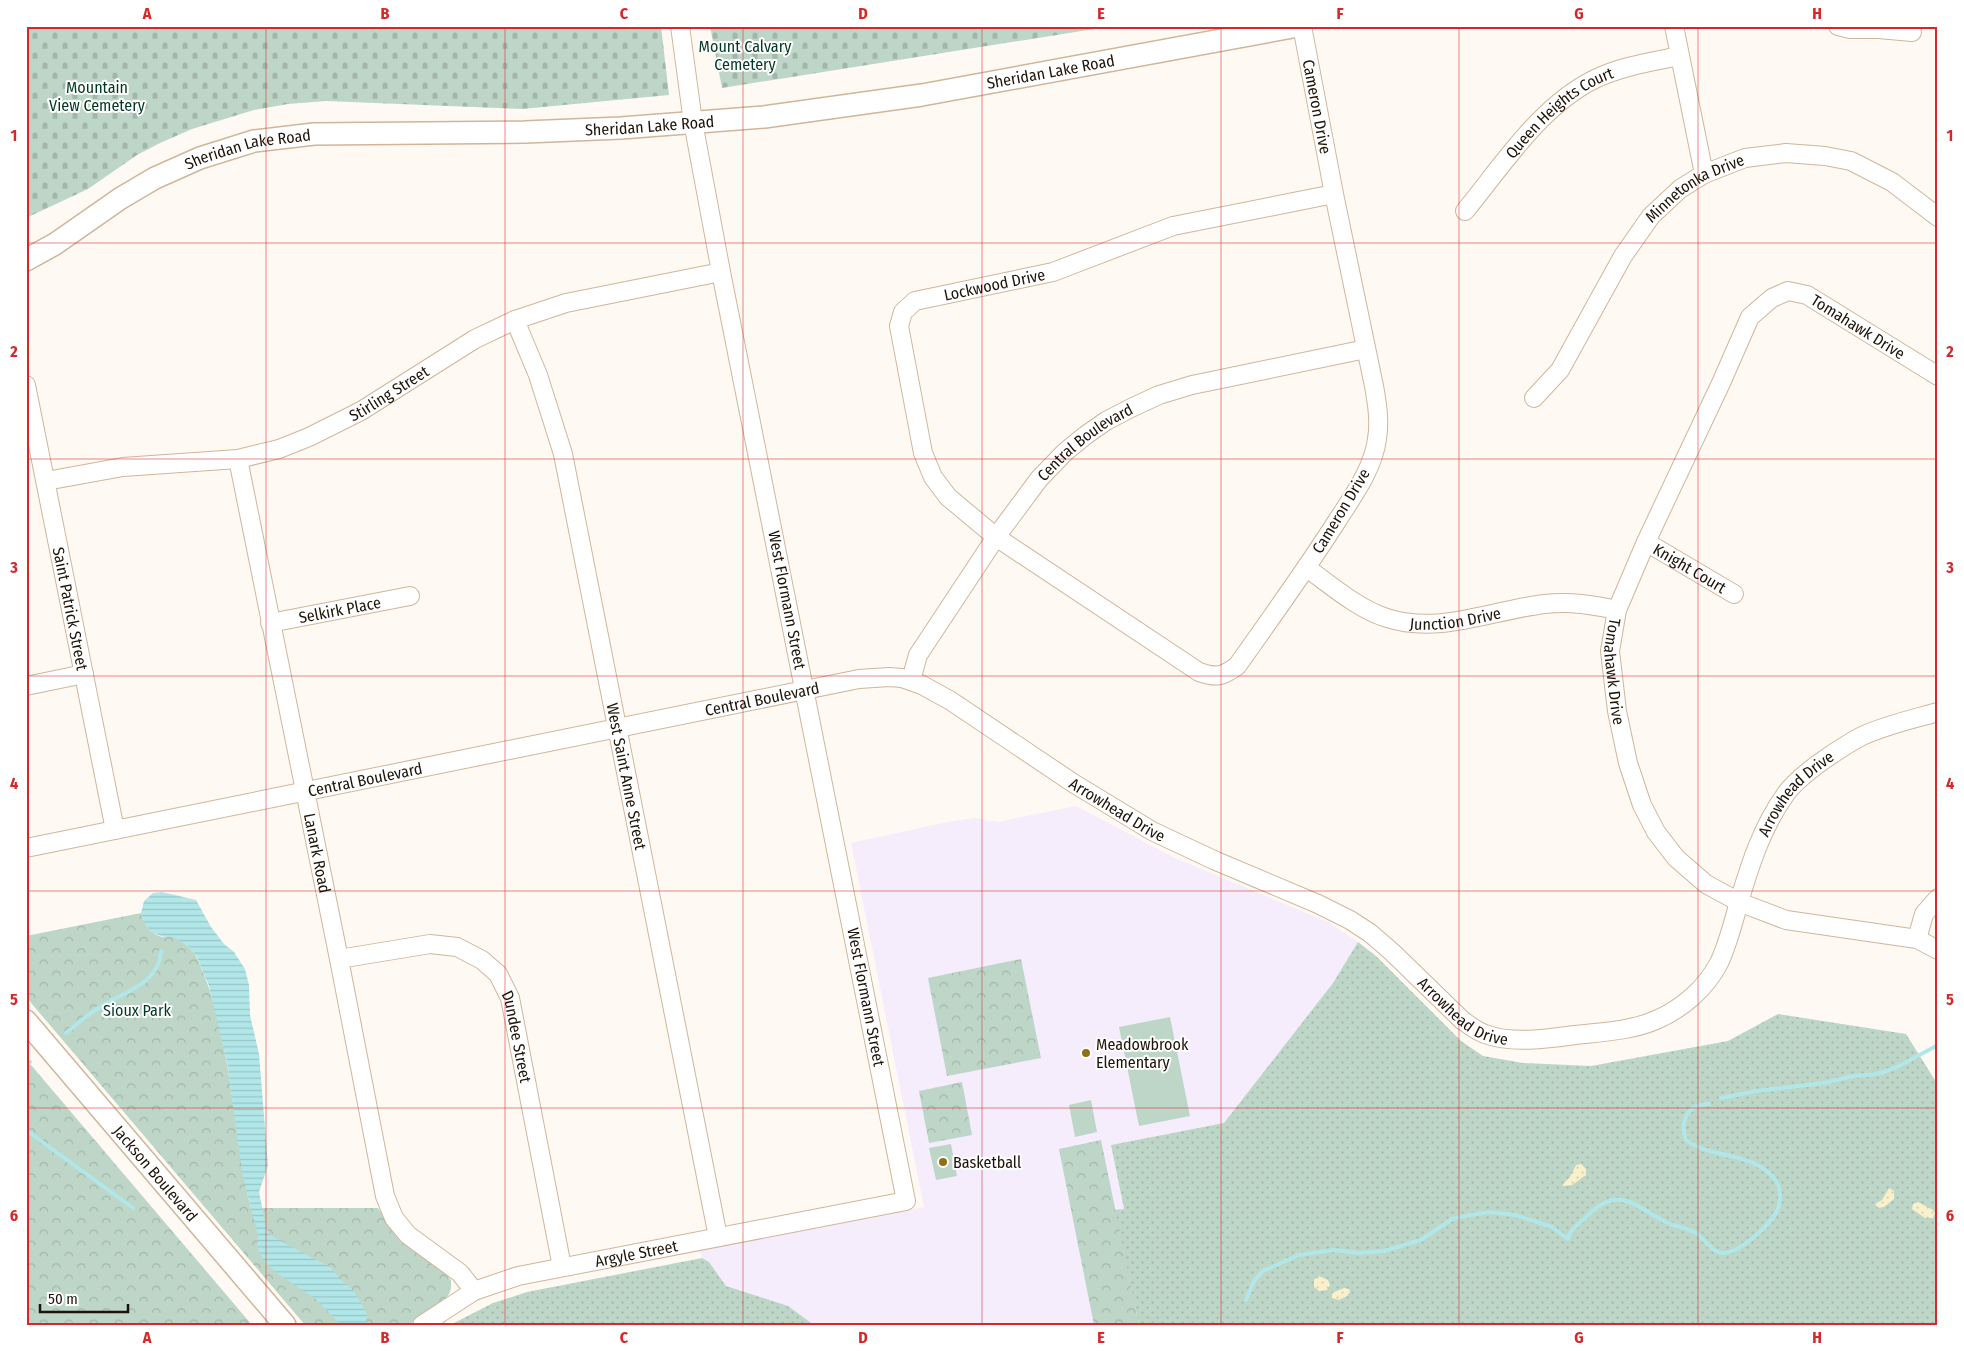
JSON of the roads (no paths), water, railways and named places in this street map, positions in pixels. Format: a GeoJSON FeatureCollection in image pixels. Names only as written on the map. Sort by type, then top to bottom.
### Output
{"type":"FeatureCollection","features":[{"type":"Feature","properties":{"kind":"main road","name":"Sheridan Lake Road"},"geometry":{"type":"LineString","coordinates":[[26,260],[55,244],[121,198],[162,174],[200,158],[254,141],[314,134],[525,132],[774,115],[922,95],[1298,26]]}},
{"type":"Feature","properties":{"kind":"main road","name":"Jackson Boulevard"},"geometry":{"type":"LineString","coordinates":[[26,1021],[285,1325]]}},
{"type":"Feature","properties":{"kind":"street","name":"West Flormann Street"},"geometry":{"type":"LineString","coordinates":[[680,26],[692,122],[906,1201]]}},
{"type":"Feature","properties":{"kind":"street","name":"Cameron Drive"},"geometry":{"type":"LineString","coordinates":[[996,537],[1200,672],[1214,677],[1229,672],[1237,666],[1307,568],[1361,483],[1371,460],[1377,439],[1378,415],[1374,386],[1334,194],[1302,26]]}},
{"type":"Feature","properties":{"kind":"street"},"geometry":{"type":"LineString","coordinates":[[1674,26],[1704,174]]}},
{"type":"Feature","properties":{"kind":"street"},"geometry":{"type":"LineString","coordinates":[[1838,26],[1850,29],[1912,32]]}},
{"type":"Feature","properties":{"kind":"street","name":"Queen Heights Court"},"geometry":{"type":"LineString","coordinates":[[1465,211],[1530,131],[1570,94],[1607,73],[1680,56]]}},
{"type":"Feature","properties":{"kind":"street","name":"Minnetonka Drive"},"geometry":{"type":"LineString","coordinates":[[1534,398],[1560,370],[1623,256],[1651,216],[1680,189],[1704,174],[1745,158],[1786,153],[1825,156],[1851,161],[1892,182],[1938,217]]}},
{"type":"Feature","properties":{"kind":"street","name":"Lockwood Drive"},"geometry":{"type":"LineString","coordinates":[[996,537],[948,497],[933,477],[923,453],[898,326],[903,312],[915,301],[1053,272],[1173,226],[1334,194]]}},
{"type":"Feature","properties":{"kind":"street","name":"Stirling Street"},"geometry":{"type":"LineString","coordinates":[[46,481],[123,467],[238,459],[279,449],[335,425],[361,411],[475,340],[516,320],[566,303],[721,272]]}},
{"type":"Feature","properties":{"kind":"street","name":"Tomahawk Drive"},"geometry":{"type":"LineString","coordinates":[[1938,376],[1807,295],[1788,291],[1772,298],[1750,316],[1721,383],[1646,542],[1617,610],[1610,651],[1617,711],[1628,763],[1642,805],[1656,832],[1676,858],[1706,884],[1739,902],[1786,920],[1917,939],[1938,950]]}},
{"type":"Feature","properties":{"kind":"street","name":"West Saint Anne Street"},"geometry":{"type":"LineString","coordinates":[[516,320],[538,375],[563,454],[718,1237]]}},
{"type":"Feature","properties":{"kind":"street","name":"Central Boulevard"},"geometry":{"type":"LineString","coordinates":[[26,848],[806,690],[875,677],[911,680],[918,655],[996,537],[1039,478],[1065,452],[1106,421],[1159,395],[1192,384],[1366,349]]}},
{"type":"Feature","properties":{"kind":"street","name":"Saint Patrick Street"},"geometry":{"type":"LineString","coordinates":[[26,385],[115,830]]}},
{"type":"Feature","properties":{"kind":"street","name":"Lanark Road"},"geometry":{"type":"LineString","coordinates":[[238,459],[385,1196],[394,1218],[408,1234],[460,1273],[474,1291]]}},
{"type":"Feature","properties":{"kind":"street","name":"Knight Court"},"geometry":{"type":"LineString","coordinates":[[1646,542],[1734,594]]}},
{"type":"Feature","properties":{"kind":"street","name":"Junction Drive"},"geometry":{"type":"LineString","coordinates":[[1307,568],[1366,610],[1387,618],[1412,624],[1440,624],[1545,604],[1577,602],[1617,610]]}},
{"type":"Feature","properties":{"kind":"street","name":"Selkirk Place"},"geometry":{"type":"LineString","coordinates":[[270,623],[410,596]]}},
{"type":"Feature","properties":{"kind":"street"},"geometry":{"type":"LineString","coordinates":[[26,686],[84,674]]}},
{"type":"Feature","properties":{"kind":"street","name":"Arrowhead Drive"},"geometry":{"type":"LineString","coordinates":[[911,680],[951,701],[1074,783],[1152,831],[1350,920],[1370,933],[1392,952],[1462,1020],[1484,1034],[1522,1039],[1570,1036],[1642,1025],[1670,1014],[1682,1006],[1695,994],[1718,964],[1727,943],[1752,860],[1766,828],[1785,794],[1804,774],[1836,751],[1863,736],[1938,712]]}},
{"type":"Feature","properties":{"kind":"street"},"geometry":{"type":"LineString","coordinates":[[1917,939],[1924,914],[1938,898]]}},
{"type":"Feature","properties":{"kind":"street","name":"Dundee Street"},"geometry":{"type":"LineString","coordinates":[[339,959],[430,944],[458,946],[482,960],[498,974],[510,998],[562,1267]]}},
{"type":"Feature","properties":{"kind":"street","name":"Argyle Street"},"geometry":{"type":"LineString","coordinates":[[422,1325],[474,1291],[501,1281],[562,1267],[906,1201]]}},
{"type":"Feature","properties":{"kind":"water"},"geometry":{"type":"Polygon","coordinates":[[[162,892],[196,900],[211,927],[224,944],[234,952],[245,969],[249,985],[250,1015],[259,1054],[268,1165],[259,1192],[266,1227],[270,1235],[331,1268],[354,1291],[367,1314],[366,1325],[341,1325],[316,1299],[278,1274],[264,1261],[257,1247],[258,1235],[243,1177],[227,1062],[209,986],[197,957],[189,947],[174,937],[164,937],[151,932],[145,924],[141,913],[144,901],[153,893],[162,892]]]}},
{"type":"Feature","properties":{"kind":"waterway"},"geometry":{"type":"LineString","coordinates":[[66,1033],[97,1009],[146,980],[159,963],[161,951]]}},
{"type":"Feature","properties":{"kind":"waterway"},"geometry":{"type":"LineString","coordinates":[[1721,1098],[1757,1091],[1824,1083],[1853,1076],[1878,1074],[1897,1067],[1938,1045]]}},
{"type":"Feature","properties":{"kind":"waterway"},"geometry":{"type":"LineString","coordinates":[[26,1064],[30,1062]]}},
{"type":"Feature","properties":{"kind":"waterway"},"geometry":{"type":"LineString","coordinates":[[1246,1300],[1254,1281],[1263,1271],[1299,1255],[1334,1250],[1358,1253],[1384,1251],[1421,1240],[1452,1219],[1490,1212],[1515,1215],[1552,1227],[1568,1239],[1576,1226],[1599,1206],[1609,1201],[1619,1200],[1637,1205],[1668,1223],[1693,1231],[1715,1251],[1730,1252],[1756,1235],[1771,1219],[1779,1205],[1780,1192],[1778,1184],[1773,1177],[1761,1167],[1740,1158],[1706,1150],[1686,1140],[1684,1126],[1687,1115],[1696,1107],[1709,1104]]}},
{"type":"Feature","properties":{"kind":"waterway"},"geometry":{"type":"LineString","coordinates":[[26,1130],[133,1208]]}},
{"type":"Feature","properties":{"kind":"place","name":"Meadowbrook Elementary"},"geometry":{"type":"Point","coordinates":[1086,1053]}},
{"type":"Feature","properties":{"kind":"place","name":"Basketball"},"geometry":{"type":"Point","coordinates":[943,1162]}},
{"type":"Feature","properties":{"kind":"park label","name":"Mount Calvary Cemetery"},"geometry":{"type":"Point","coordinates":[745,55]}},
{"type":"Feature","properties":{"kind":"park label","name":"Mountain View Cemetery"},"geometry":{"type":"Point","coordinates":[97,96]}},
{"type":"Feature","properties":{"kind":"park label","name":"Sioux Park"},"geometry":{"type":"Point","coordinates":[137,1010]}}]}
